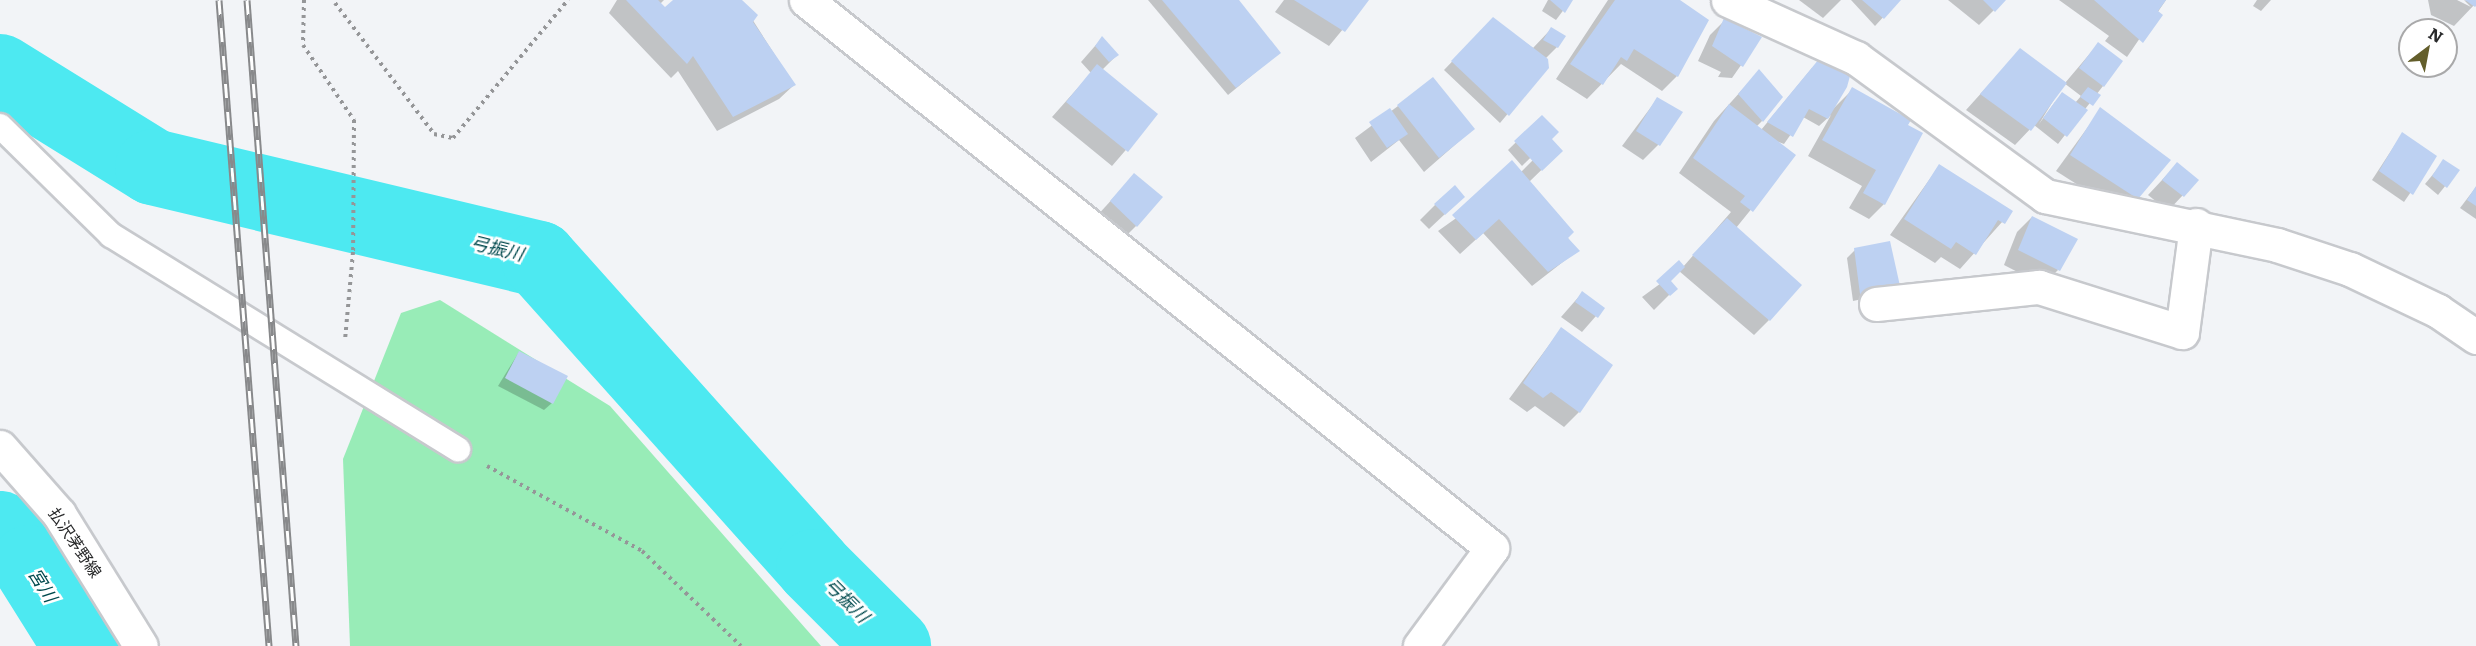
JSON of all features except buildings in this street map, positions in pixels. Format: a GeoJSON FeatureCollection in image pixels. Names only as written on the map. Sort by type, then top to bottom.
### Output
{"type":"FeatureCollection","features":[{"type":"Feature","properties":{"kind":"street"},"geometry":{"type":"LineString","coordinates":[[807,0],[1492,548],[1420,646]]}},
{"type":"Feature","properties":{"kind":"street"},"geometry":{"type":"LineString","coordinates":[[1728,0],[1856,58],[2045,196],[2196,225],[2350,269],[2438,311],[2476,337]]}},
{"type":"Feature","properties":{"kind":"street"},"geometry":{"type":"LineString","coordinates":[[1876,304],[2039,287],[2182,332],[2196,225]]}},
{"type":"Feature","properties":{"kind":"street","name":"払沢茅野線"},"geometry":{"type":"LineString","coordinates":[[0,447],[59,514],[141,646]]}},
{"type":"Feature","properties":{"kind":"lane"},"geometry":{"type":"LineString","coordinates":[[0,126],[111,234],[458,449]]}},
{"type":"Feature","properties":{"kind":"path"},"geometry":{"type":"LineString","coordinates":[[304,0],[303,45],[354,120],[353,252],[342,376]]}},
{"type":"Feature","properties":{"kind":"path"},"geometry":{"type":"LineString","coordinates":[[335,3],[434,134],[453,138],[568,0]]}},
{"type":"Feature","properties":{"kind":"path"},"geometry":{"type":"LineString","coordinates":[[458,449],[642,551],[741,646]]}},
{"type":"Feature","properties":{"kind":"green space"},"geometry":{"type":"Polygon","coordinates":[[[440,300],[610,406],[821,646],[350,646],[343,459],[401,313],[440,300]]]}},
{"type":"Feature","properties":{"kind":"waterway","name":"弓振川"},"geometry":{"type":"LineString","coordinates":[[0,72],[153,167],[539,259],[814,567],[893,646]]}},
{"type":"Feature","properties":{"kind":"waterway","name":"宮川"},"geometry":{"type":"LineString","coordinates":[[0,529],[29,563],[81,646]]}},
{"type":"Feature","properties":{"kind":"railway"},"geometry":{"type":"LineString","coordinates":[[219,0],[269,646]]}},
{"type":"Feature","properties":{"kind":"railway"},"geometry":{"type":"LineString","coordinates":[[247,0],[296,646]]}}]}
